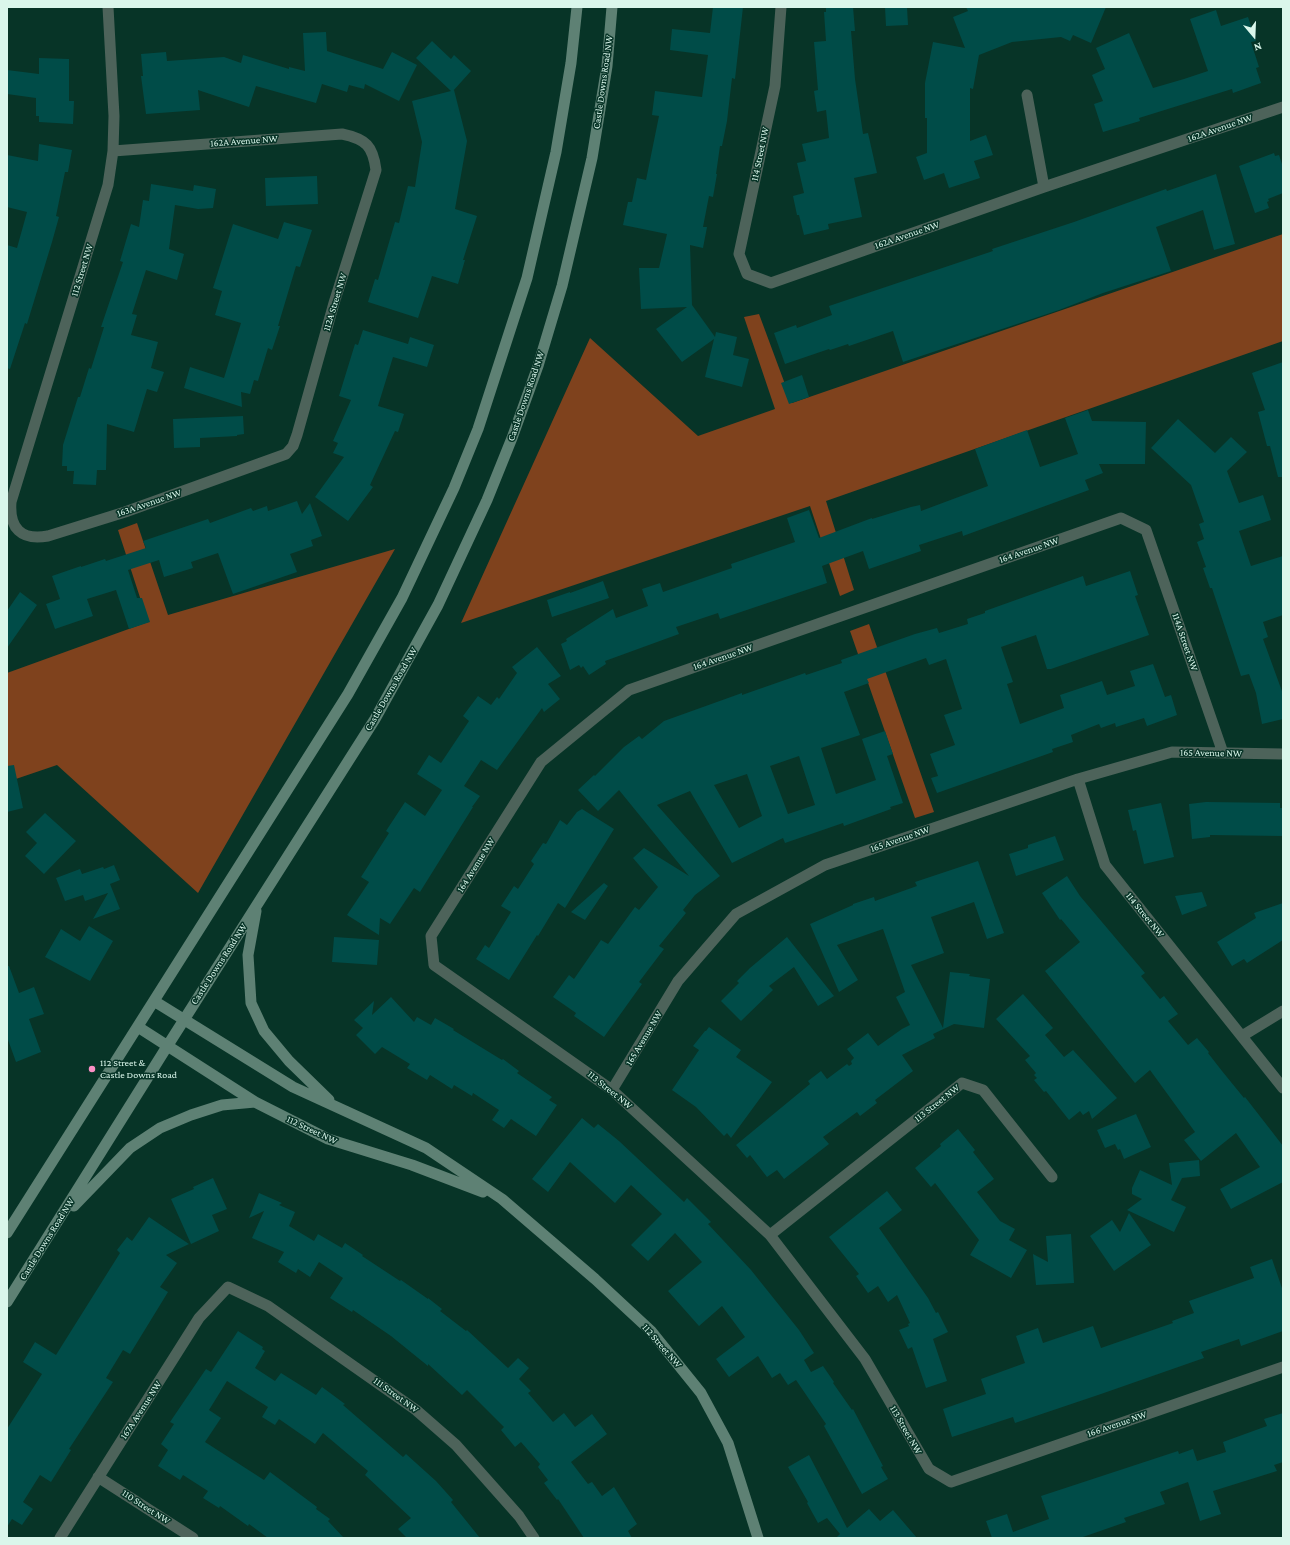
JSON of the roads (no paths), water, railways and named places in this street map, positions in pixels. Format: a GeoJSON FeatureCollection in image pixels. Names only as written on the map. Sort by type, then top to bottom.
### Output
{"type":"FeatureCollection","features":[{"type":"Feature","properties":{"kind":"main road"},"geometry":{"type":"LineString","coordinates":[[7,1234],[348,694],[402,598],[454,488],[478,430],[527,278],[556,152],[571,63],[577,7]]}},
{"type":"Feature","properties":{"kind":"main road","name":"Castle Downs Road NW"},"geometry":{"type":"LineString","coordinates":[[7,1302],[375,719],[438,605],[487,500],[509,444],[538,366],[564,278],[592,158],[607,66],[612,7]]}},
{"type":"Feature","properties":{"kind":"main road"},"geometry":{"type":"LineString","coordinates":[[256,907],[248,956],[251,1003],[264,1031],[289,1061],[335,1106]]}},
{"type":"Feature","properties":{"kind":"main road","name":"112 Street NW"},"geometry":{"type":"LineString","coordinates":[[154,1001],[293,1087],[426,1148],[502,1199],[595,1279],[651,1332],[701,1393],[728,1444],[758,1538]]}},
{"type":"Feature","properties":{"kind":"main road","name":"112 Street NW"},"geometry":{"type":"LineString","coordinates":[[138,1027],[255,1102],[328,1140],[412,1165],[502,1199]]}},
{"type":"Feature","properties":{"kind":"main road"},"geometry":{"type":"LineString","coordinates":[[58,1222],[130,1148],[160,1128],[191,1114],[222,1105],[255,1102]]}},
{"type":"Feature","properties":{"kind":"street","name":"112 Street NW"},"geometry":{"type":"LineString","coordinates":[[14,526],[10,513],[11,502],[108,185],[113,151],[114,116],[108,7]]}},
{"type":"Feature","properties":{"kind":"street","name":"114 Street NW"},"geometry":{"type":"LineString","coordinates":[[771,283],[747,274],[739,254],[775,86],[781,7]]}},
{"type":"Feature","properties":{"kind":"street"},"geometry":{"type":"LineString","coordinates":[[1027,95],[1044,187]]}},
{"type":"Feature","properties":{"kind":"street","name":"162A Avenue NW"},"geometry":{"type":"LineString","coordinates":[[771,283],[1044,187],[1283,106]]}},
{"type":"Feature","properties":{"kind":"street","name":"162A Avenue NW"},"geometry":{"type":"LineString","coordinates":[[113,151],[342,134],[354,136],[364,141],[370,147]]}},
{"type":"Feature","properties":{"kind":"street","name":"112A Street NW"},"geometry":{"type":"LineString","coordinates":[[286,454],[297,435],[334,303],[376,170],[370,147]]}},
{"type":"Feature","properties":{"kind":"street","name":"163A Avenue NW"},"geometry":{"type":"LineString","coordinates":[[14,526],[24,534],[37,538],[48,536],[125,512],[286,454]]}},
{"type":"Feature","properties":{"kind":"street","name":"164 Avenue NW"},"geometry":{"type":"LineString","coordinates":[[434,965],[431,936],[540,762],[629,690],[1121,518],[1146,530]]}},
{"type":"Feature","properties":{"kind":"street","name":"114A Street NW"},"geometry":{"type":"LineString","coordinates":[[1146,530],[1223,753]]}},
{"type":"Feature","properties":{"kind":"street","name":"165 Avenue NW"},"geometry":{"type":"LineString","coordinates":[[612,1090],[678,981],[736,914],[824,865],[1078,780],[1172,752],[1283,754]]}},
{"type":"Feature","properties":{"kind":"street","name":"114 Street NW"},"geometry":{"type":"LineString","coordinates":[[1078,780],[1105,865],[1283,1088]]}},
{"type":"Feature","properties":{"kind":"street","name":"113 Street NW"},"geometry":{"type":"LineString","coordinates":[[434,965],[612,1090],[770,1235],[865,1359],[928,1469],[951,1482]]}},
{"type":"Feature","properties":{"kind":"street"},"geometry":{"type":"LineString","coordinates":[[1242,1036],[1283,1011]]}},
{"type":"Feature","properties":{"kind":"street","name":"113 Street NW"},"geometry":{"type":"LineString","coordinates":[[770,1235],[962,1084],[983,1090],[1052,1177]]}},
{"type":"Feature","properties":{"kind":"street","name":"167A Avenue NW"},"geometry":{"type":"LineString","coordinates":[[60,1538],[199,1318],[228,1287]]}},
{"type":"Feature","properties":{"kind":"street","name":"111 Street NW"},"geometry":{"type":"LineString","coordinates":[[228,1287],[268,1306],[416,1410],[456,1445],[519,1516],[534,1538]]}},
{"type":"Feature","properties":{"kind":"street","name":"166 Avenue NW"},"geometry":{"type":"LineString","coordinates":[[951,1482],[1283,1367]]}},
{"type":"Feature","properties":{"kind":"street","name":"110 Street NW"},"geometry":{"type":"LineString","coordinates":[[98,1477],[193,1538]]}},
{"type":"Feature","properties":{"kind":"place","name":"112 Street & Castle Downs Road"},"geometry":{"type":"Point","coordinates":[92,1069]}}]}
